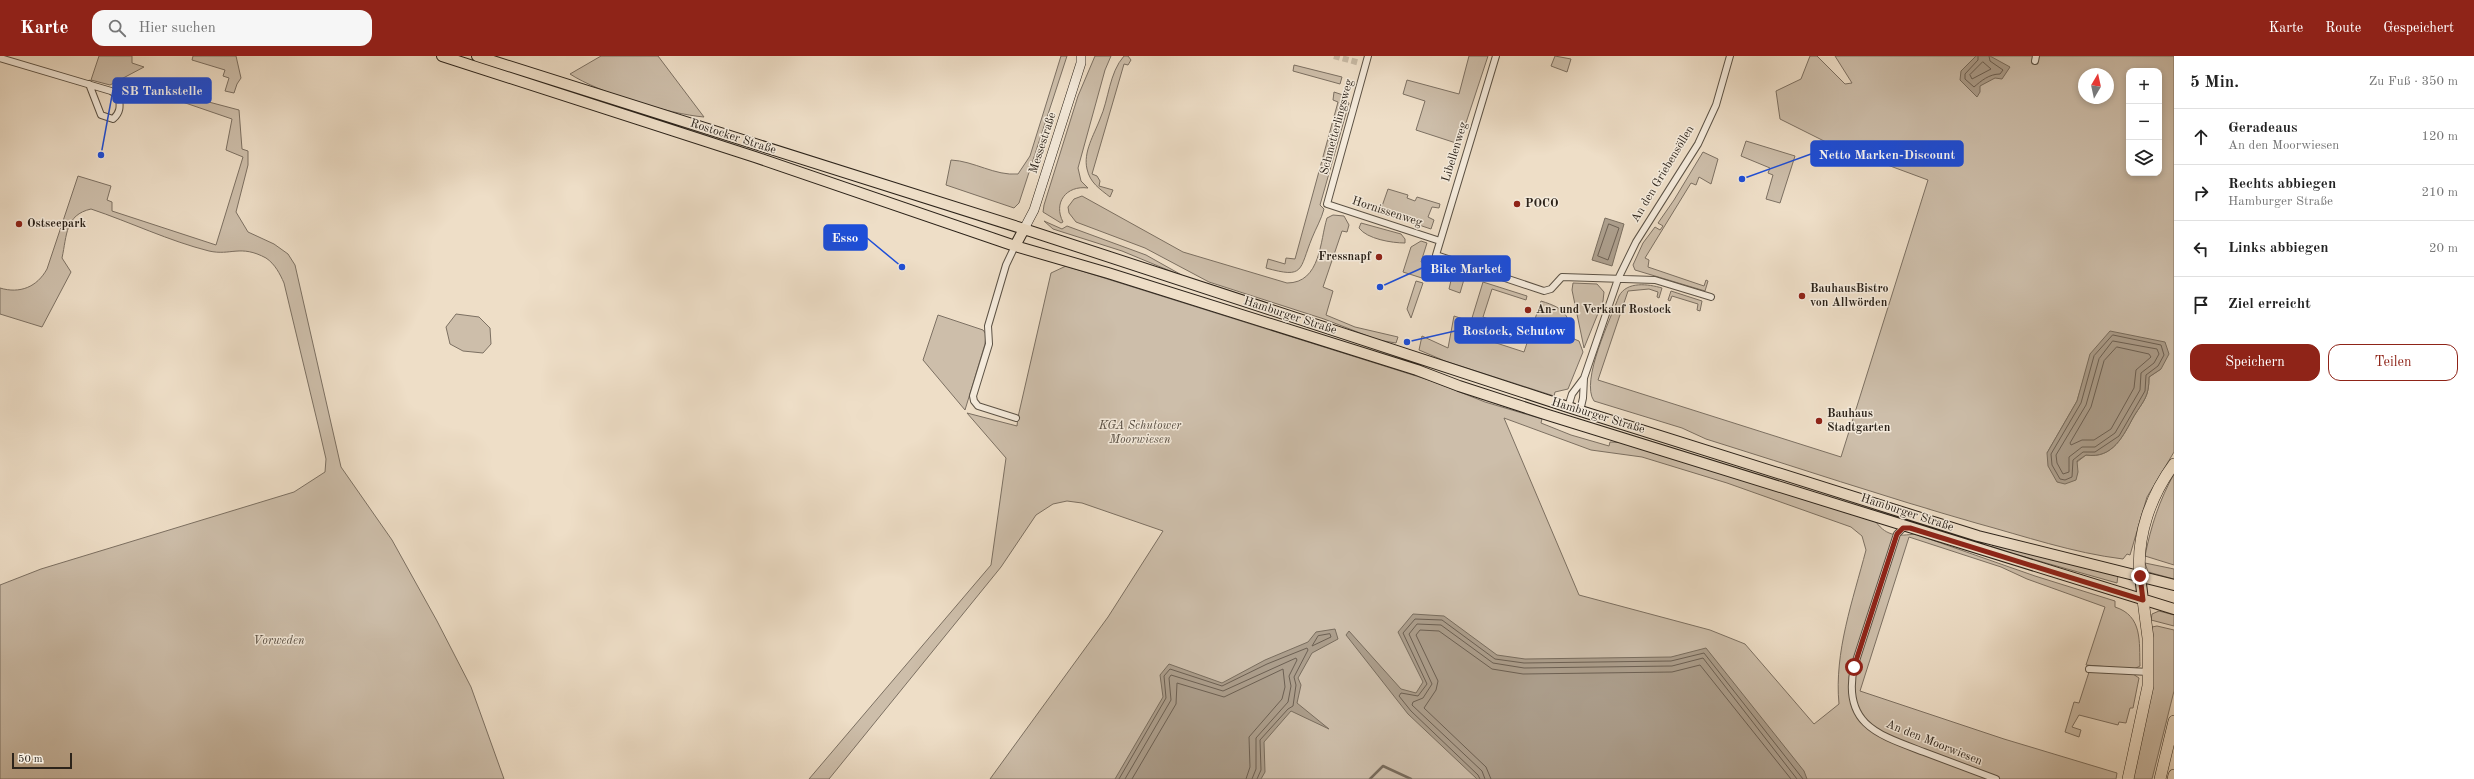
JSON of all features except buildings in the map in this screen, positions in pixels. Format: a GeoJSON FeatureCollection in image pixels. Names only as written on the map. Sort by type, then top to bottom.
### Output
{"type":"FeatureCollection","features":[{"type":"Feature","properties":{"kind":"highway"},"geometry":{"type":"LineString","coordinates":[[2140,576],[2139,552],[2148,513],[2159,488],[2174,464]]}},
{"type":"Feature","properties":{"kind":"highway"},"geometry":{"type":"LineString","coordinates":[[2128,779],[2145,701],[2149,672],[2148,638],[2143,600]]}},
{"type":"Feature","properties":{"kind":"highway"},"geometry":{"type":"LineString","coordinates":[[2160,779],[2174,721]]}},
{"type":"Feature","properties":{"kind":"highway"},"geometry":{"type":"LineString","coordinates":[[2173,779],[2174,775]]}},
{"type":"Feature","properties":{"kind":"main road","name":"Rostocker Straße"},"geometry":{"type":"LineString","coordinates":[[442,56],[755,157],[1015,246]]}},
{"type":"Feature","properties":{"kind":"main road","name":"Rostocker Straße"},"geometry":{"type":"LineString","coordinates":[[478,56],[1024,229]]}},
{"type":"Feature","properties":{"kind":"main road","name":"Messestraße"},"geometry":{"type":"LineString","coordinates":[[1024,229],[1034,210],[1083,58]]}},
{"type":"Feature","properties":{"kind":"main road"},"geometry":{"type":"LineString","coordinates":[[1015,246],[1024,229]]}},
{"type":"Feature","properties":{"kind":"main road","name":"Hamburger Straße"},"geometry":{"type":"LineString","coordinates":[[1024,229],[1568,407],[1978,536],[2174,585]]}},
{"type":"Feature","properties":{"kind":"main road","name":"Hamburger Straße"},"geometry":{"type":"LineString","coordinates":[[1015,246],[1108,273],[1417,370],[1459,386],[1576,424],[1628,438],[1910,528],[2174,609]]}},
{"type":"Feature","properties":{"kind":"main road","name":"An den Griebensöllen"},"geometry":{"type":"LineString","coordinates":[[1564,420],[1568,407]]}},
{"type":"Feature","properties":{"kind":"main road","name":"An den Griebensöllen"},"geometry":{"type":"LineString","coordinates":[[1576,424],[1580,410]]}},
{"type":"Feature","properties":{"kind":"main road"},"geometry":{"type":"LineString","coordinates":[[2140,576],[2143,600]]}},
{"type":"Feature","properties":{"kind":"street","name":"Schmetterlingsweg"},"geometry":{"type":"LineString","coordinates":[[1327,204],[1368,56]]}},
{"type":"Feature","properties":{"kind":"street","name":"Libellenweg"},"geometry":{"type":"LineString","coordinates":[[1496,56],[1436,256],[1544,291],[1551,289],[1562,278],[1618,279]]}},
{"type":"Feature","properties":{"kind":"street","name":"An den Griebensöllen"},"geometry":{"type":"LineString","coordinates":[[1568,407],[1572,394],[1584,378],[1618,279],[1636,242],[1698,144],[1720,92],[1730,56]]}},
{"type":"Feature","properties":{"kind":"street"},"geometry":{"type":"LineString","coordinates":[[0,58],[89,84],[119,96],[120,109],[113,120],[101,115],[89,84]]}},
{"type":"Feature","properties":{"kind":"street","name":"Hornissenweg"},"geometry":{"type":"LineString","coordinates":[[1327,204],[1440,241]]}},
{"type":"Feature","properties":{"kind":"street"},"geometry":{"type":"LineString","coordinates":[[1015,246],[1006,265],[988,326],[989,344],[973,396],[974,401],[978,406],[1016,418]]}},
{"type":"Feature","properties":{"kind":"street"},"geometry":{"type":"LineString","coordinates":[[1618,279],[1655,280],[1711,297]]}},
{"type":"Feature","properties":{"kind":"street","name":"An den Griebensöllen"},"geometry":{"type":"LineString","coordinates":[[1580,410],[1584,398],[1584,378]]}},
{"type":"Feature","properties":{"kind":"street","name":"An den Moorwiesen"},"geometry":{"type":"LineString","coordinates":[[1910,528],[1903,528],[1897,534],[1854,667],[1850,689],[1852,699],[1864,721],[1887,738],[1996,779]]}},
{"type":"Feature","properties":{"kind":"street"},"geometry":{"type":"LineString","coordinates":[[2089,669],[2149,672]]}},
{"type":"Feature","properties":{"kind":"green space"},"geometry":{"type":"Polygon","coordinates":[[[99,56],[132,56],[132,63],[144,67],[110,85],[91,80],[99,56]]]}},
{"type":"Feature","properties":{"kind":"green space"},"geometry":{"type":"Polygon","coordinates":[[[193,56],[236,56],[241,78],[234,93],[225,91],[229,78],[223,76],[225,70],[192,60],[193,56]]]}},
{"type":"Feature","properties":{"kind":"green space"},"geometry":{"type":"Polygon","coordinates":[[[601,56],[658,56],[704,117],[672,112],[635,102],[598,88],[570,74],[601,56]]]}},
{"type":"Feature","properties":{"kind":"green space"},"geometry":{"type":"Polygon","coordinates":[[[1061,56],[1067,56],[1019,203],[1014,208],[946,185],[951,160],[968,163],[1001,173],[1018,174],[1030,156],[1061,56]]]}},
{"type":"Feature","properties":{"kind":"green space"},"geometry":{"type":"Polygon","coordinates":[[[1095,56],[1111,56],[1105,70],[1078,168],[1081,181],[1088,188],[1073,189],[1064,197],[1060,208],[1060,215],[1063,222],[1061,223],[1043,212],[1044,205],[1078,96],[1095,56]]]}},
{"type":"Feature","properties":{"kind":"green space"},"geometry":{"type":"Polygon","coordinates":[[[1124,56],[1128,56],[1131,60],[1128,65],[1124,64],[1092,174],[1097,176],[1100,181],[1099,186],[1113,190],[1110,197],[1090,178],[1087,169],[1086,156],[1103,111],[1115,70],[1124,56]]]}},
{"type":"Feature","properties":{"kind":"green space"},"geometry":{"type":"Polygon","coordinates":[[[1469,56],[1488,56],[1459,144],[1416,130],[1425,101],[1403,94],[1407,80],[1459,94],[1469,56]]]}},
{"type":"Feature","properties":{"kind":"green space"},"geometry":{"type":"Polygon","coordinates":[[[1555,56],[1571,59],[1567,72],[1551,66],[1555,56]]]}},
{"type":"Feature","properties":{"kind":"green space"},"geometry":{"type":"Polygon","coordinates":[[[1810,56],[1817,56],[1845,84],[1852,83],[1835,56],[2174,56],[2174,452],[2147,497],[2130,555],[2127,554],[2123,559],[2086,553],[2049,544],[1874,492],[1706,439],[1682,428],[1594,401],[1591,392],[1591,379],[1594,365],[1598,349],[1619,296],[1623,291],[1632,286],[1644,285],[1662,288],[1659,298],[1657,297],[1658,292],[1649,289],[1628,291],[1598,380],[1841,457],[1928,180],[1828,143],[1780,119],[1776,91],[1801,79],[1810,56]],[[2091,354],[2077,401],[2047,453],[2077,462],[2086,455],[2095,455],[2110,450],[2116,444],[2126,431],[2147,394],[2149,377],[2161,369],[2091,354]]]}},
{"type":"Feature","properties":{"kind":"green space"},"geometry":{"type":"Polygon","coordinates":[[[1294,65],[1342,77],[1340,84],[1293,71],[1294,65]]]}},
{"type":"Feature","properties":{"kind":"green space","name":"Vorweden"},"geometry":{"type":"Polygon","coordinates":[[[171,92],[239,110],[242,149],[248,151],[248,165],[236,212],[248,232],[274,244],[288,254],[295,265],[341,467],[392,540],[437,621],[471,687],[504,779],[0,779],[0,585],[41,569],[294,492],[325,472],[326,459],[284,283],[275,266],[266,258],[249,252],[217,252],[194,247],[91,209],[76,216],[69,227],[62,258],[71,272],[42,327],[0,314],[0,288],[14,290],[27,288],[33,285],[47,269],[78,176],[111,186],[107,200],[112,202],[112,211],[216,245],[243,157],[226,150],[232,119],[168,97],[171,92]]]}},
{"type":"Feature","properties":{"kind":"green space"},"geometry":{"type":"Polygon","coordinates":[[[1334,92],[1346,96],[1345,99],[1349,103],[1320,205],[1324,209],[1321,217],[1299,269],[1294,272],[1288,272],[1266,268],[1268,259],[1285,264],[1286,258],[1295,259],[1338,102],[1333,100],[1334,92]]]}},
{"type":"Feature","properties":{"kind":"green space"},"geometry":{"type":"Polygon","coordinates":[[[1746,141],[1795,156],[1780,203],[1766,199],[1773,175],[1768,173],[1770,168],[1741,156],[1746,141]]]}},
{"type":"Feature","properties":{"kind":"green space"},"geometry":{"type":"Polygon","coordinates":[[[1703,152],[1718,159],[1711,184],[1699,177],[1696,185],[1691,183],[1645,258],[1649,260],[1648,267],[1704,286],[1706,280],[1708,281],[1705,291],[1635,270],[1633,265],[1643,243],[1655,227],[1660,230],[1663,226],[1658,223],[1674,200],[1703,152]]]}},
{"type":"Feature","properties":{"kind":"green space"},"geometry":{"type":"Polygon","coordinates":[[[1388,189],[1408,195],[1407,198],[1415,201],[1417,197],[1440,204],[1439,208],[1432,207],[1428,217],[1434,220],[1431,229],[1380,212],[1388,189]]]}},
{"type":"Feature","properties":{"kind":"green space"},"geometry":{"type":"Polygon","coordinates":[[[1082,196],[1183,252],[1287,283],[1298,281],[1307,276],[1313,268],[1317,259],[1327,218],[1333,215],[1344,216],[1349,225],[1347,232],[1342,231],[1323,287],[1333,291],[1326,315],[1355,327],[1398,337],[1396,343],[1378,340],[1324,319],[1209,282],[1145,248],[1076,222],[1069,213],[1068,207],[1074,199],[1082,196]]]}},
{"type":"Feature","properties":{"kind":"green space"},"geometry":{"type":"Polygon","coordinates":[[[1044,221],[1062,229],[1067,226],[1146,255],[1187,278],[1122,251],[1053,229],[1044,221]]]}},
{"type":"Feature","properties":{"kind":"green space"},"geometry":{"type":"Polygon","coordinates":[[[1361,223],[1401,234],[1405,239],[1405,243],[1374,238],[1359,228],[1361,223]]]}},
{"type":"Feature","properties":{"kind":"green space"},"geometry":{"type":"Polygon","coordinates":[[[1421,241],[1427,243],[1421,262],[1429,265],[1425,279],[1403,272],[1411,247],[1421,241]]]}},
{"type":"Feature","properties":{"kind":"green space","name":"KGA Schutower Moorwiesen"},"geometry":{"type":"Polygon","coordinates":[[[1066,266],[1432,381],[1485,402],[1542,419],[1541,423],[1571,435],[1609,446],[1610,442],[1631,443],[1876,522],[1880,527],[1889,533],[1899,535],[1915,534],[2035,576],[2115,601],[2115,607],[2124,611],[2131,617],[2138,631],[2140,666],[2134,669],[2086,665],[2105,607],[2027,579],[2001,567],[1909,537],[1860,691],[2004,739],[2117,773],[2116,779],[990,779],[1108,617],[1163,531],[1082,503],[1067,501],[1053,504],[1036,515],[1001,567],[829,779],[809,779],[991,565],[1006,458],[967,413],[1017,426],[1051,273],[1066,266]],[[1504,418],[1579,595],[1710,630],[1745,644],[1814,724],[1839,704],[1839,665],[1842,646],[1850,607],[1866,550],[1862,536],[1851,527],[1727,483],[1642,457],[1591,450],[1504,418]]]}},
{"type":"Feature","properties":{"kind":"green space"},"geometry":{"type":"Polygon","coordinates":[[[1453,272],[1465,276],[1460,293],[1449,289],[1453,272]]]}},
{"type":"Feature","properties":{"kind":"green space"},"geometry":{"type":"Polygon","coordinates":[[[1416,281],[1423,283],[1411,318],[1407,309],[1416,281]]]}},
{"type":"Feature","properties":{"kind":"green space"},"geometry":{"type":"Polygon","coordinates":[[[1483,282],[1527,296],[1526,300],[1492,289],[1483,317],[1491,320],[1489,324],[1472,318],[1483,282]]]}},
{"type":"Feature","properties":{"kind":"green space"},"geometry":{"type":"Polygon","coordinates":[[[1573,283],[1597,284],[1604,292],[1603,301],[1584,348],[1572,290],[1573,283]]]}},
{"type":"Feature","properties":{"kind":"green space"},"geometry":{"type":"Polygon","coordinates":[[[1671,291],[1702,301],[1700,311],[1697,310],[1698,304],[1672,296],[1670,301],[1668,300],[1671,291]]]}},
{"type":"Feature","properties":{"kind":"green space"},"geometry":{"type":"Polygon","coordinates":[[[1541,301],[1556,307],[1565,314],[1570,324],[1574,339],[1579,341],[1583,352],[1568,389],[1555,392],[1554,396],[1445,361],[1419,350],[1422,336],[1448,348],[1454,316],[1488,327],[1484,339],[1524,352],[1541,301]]]}},
{"type":"Feature","properties":{"kind":"green space"},"geometry":{"type":"Polygon","coordinates":[[[456,314],[479,317],[490,328],[491,344],[483,353],[463,351],[450,344],[446,327],[456,314]]]}},
{"type":"Feature","properties":{"kind":"green space"},"geometry":{"type":"Polygon","coordinates":[[[938,315],[983,330],[986,334],[985,344],[965,410],[923,360],[938,315]]]}},
{"type":"Feature","properties":{"kind":"green space"},"geometry":{"type":"Polygon","coordinates":[[[2174,474],[2174,565],[2145,556],[2156,514],[2174,474]]]}},
{"type":"Feature","properties":{"kind":"green space"},"geometry":{"type":"Polygon","coordinates":[[[1993,545],[2118,575],[2117,583],[1991,547],[1993,545]]]}},
{"type":"Feature","properties":{"kind":"green space"},"geometry":{"type":"Polygon","coordinates":[[[2145,563],[2174,569],[2174,579],[2148,572],[2145,563]]]}},
{"type":"Feature","properties":{"kind":"green space"},"geometry":{"type":"Polygon","coordinates":[[[2159,611],[2174,615],[2174,626],[2151,620],[2152,614],[2159,611]]]}},
{"type":"Feature","properties":{"kind":"green space"},"geometry":{"type":"Polygon","coordinates":[[[2157,626],[2174,630],[2174,691],[2152,779],[2132,779],[2153,681],[2152,627],[2157,626]]]}},
{"type":"Feature","properties":{"kind":"green space"},"geometry":{"type":"Polygon","coordinates":[[[2089,672],[2133,674],[2139,678],[2133,708],[2130,708],[2126,723],[2119,722],[2118,725],[2079,715],[2072,727],[2081,730],[2079,737],[2065,732],[2074,702],[2079,703],[2089,672]]]}},
{"type":"Feature","properties":{"kind":"water"},"geometry":{"type":"Polygon","coordinates":[[[1976,56],[1990,56],[2010,67],[2002,79],[1995,78],[1980,86],[1980,92],[1977,97],[1960,80],[1961,71],[1976,56]]]}},
{"type":"Feature","properties":{"kind":"water"},"geometry":{"type":"Polygon","coordinates":[[[1605,218],[1624,224],[1612,266],[1592,260],[1605,218]]]}},
{"type":"Feature","properties":{"kind":"water"},"geometry":{"type":"Polygon","coordinates":[[[2110,331],[2165,342],[2169,354],[2161,369],[2149,377],[2147,394],[2126,431],[2116,444],[2110,450],[2095,455],[2086,455],[2077,461],[2078,472],[2076,480],[2065,484],[2057,482],[2048,466],[2047,453],[2077,401],[2090,354],[2110,331]]]}},
{"type":"Feature","properties":{"kind":"water"},"geometry":{"type":"Polygon","coordinates":[[[1413,614],[1444,616],[1497,655],[1525,659],[1671,657],[1706,648],[1804,771],[1807,779],[1477,779],[1408,714],[1346,635],[1349,631],[1401,689],[1416,693],[1423,682],[1398,632],[1413,614]]]}},
{"type":"Feature","properties":{"kind":"water"},"geometry":{"type":"Polygon","coordinates":[[[1335,629],[1338,639],[1312,653],[1298,678],[1301,685],[1297,703],[1329,729],[1291,711],[1264,742],[1265,772],[1261,779],[1115,779],[1163,697],[1160,675],[1169,664],[1222,683],[1265,660],[1308,642],[1316,632],[1335,629]]]}},
{"type":"Feature","properties":{"kind":"waterway"},"geometry":{"type":"LineString","coordinates":[[1370,779],[1383,766],[1411,779]]}},
{"type":"Feature","properties":{"kind":"tunnel"},"geometry":{"type":"LineString","coordinates":[[1334,56],[1360,63]]}},
{"type":"Feature","properties":{"kind":"place","name":"SB Tankstelle"},"geometry":{"type":"Point","coordinates":[101,155]}},
{"type":"Feature","properties":{"kind":"place","name":"Netto Marken-Discount"},"geometry":{"type":"Point","coordinates":[1742,179]}},
{"type":"Feature","properties":{"kind":"place","name":"POCO"},"geometry":{"type":"Point","coordinates":[1517,204]}},
{"type":"Feature","properties":{"kind":"place","name":"Ostseepark"},"geometry":{"type":"Point","coordinates":[19,224]}},
{"type":"Feature","properties":{"kind":"place","name":"Fressnapf"},"geometry":{"type":"Point","coordinates":[1379,257]}},
{"type":"Feature","properties":{"kind":"place","name":"Esso"},"geometry":{"type":"Point","coordinates":[902,267]}},
{"type":"Feature","properties":{"kind":"place","name":"Bike Market"},"geometry":{"type":"Point","coordinates":[1380,287]}},
{"type":"Feature","properties":{"kind":"place","name":"BauhausBistro von Allwörden"},"geometry":{"type":"Point","coordinates":[1802,296]}},
{"type":"Feature","properties":{"kind":"place","name":"An- und Verkauf Rostock"},"geometry":{"type":"Point","coordinates":[1528,310]}},
{"type":"Feature","properties":{"kind":"place","name":"Rostock, Schutow"},"geometry":{"type":"Point","coordinates":[1407,342]}},
{"type":"Feature","properties":{"kind":"place","name":"Bauhaus Stadtgarten"},"geometry":{"type":"Point","coordinates":[1819,421]}},
{"type":"Feature","properties":{"kind":"route"},"geometry":{"type":"LineString","coordinates":[[1854,667],[1897,534],[1903,528],[1910,528],[2143,600],[2140,576]]}}]}
